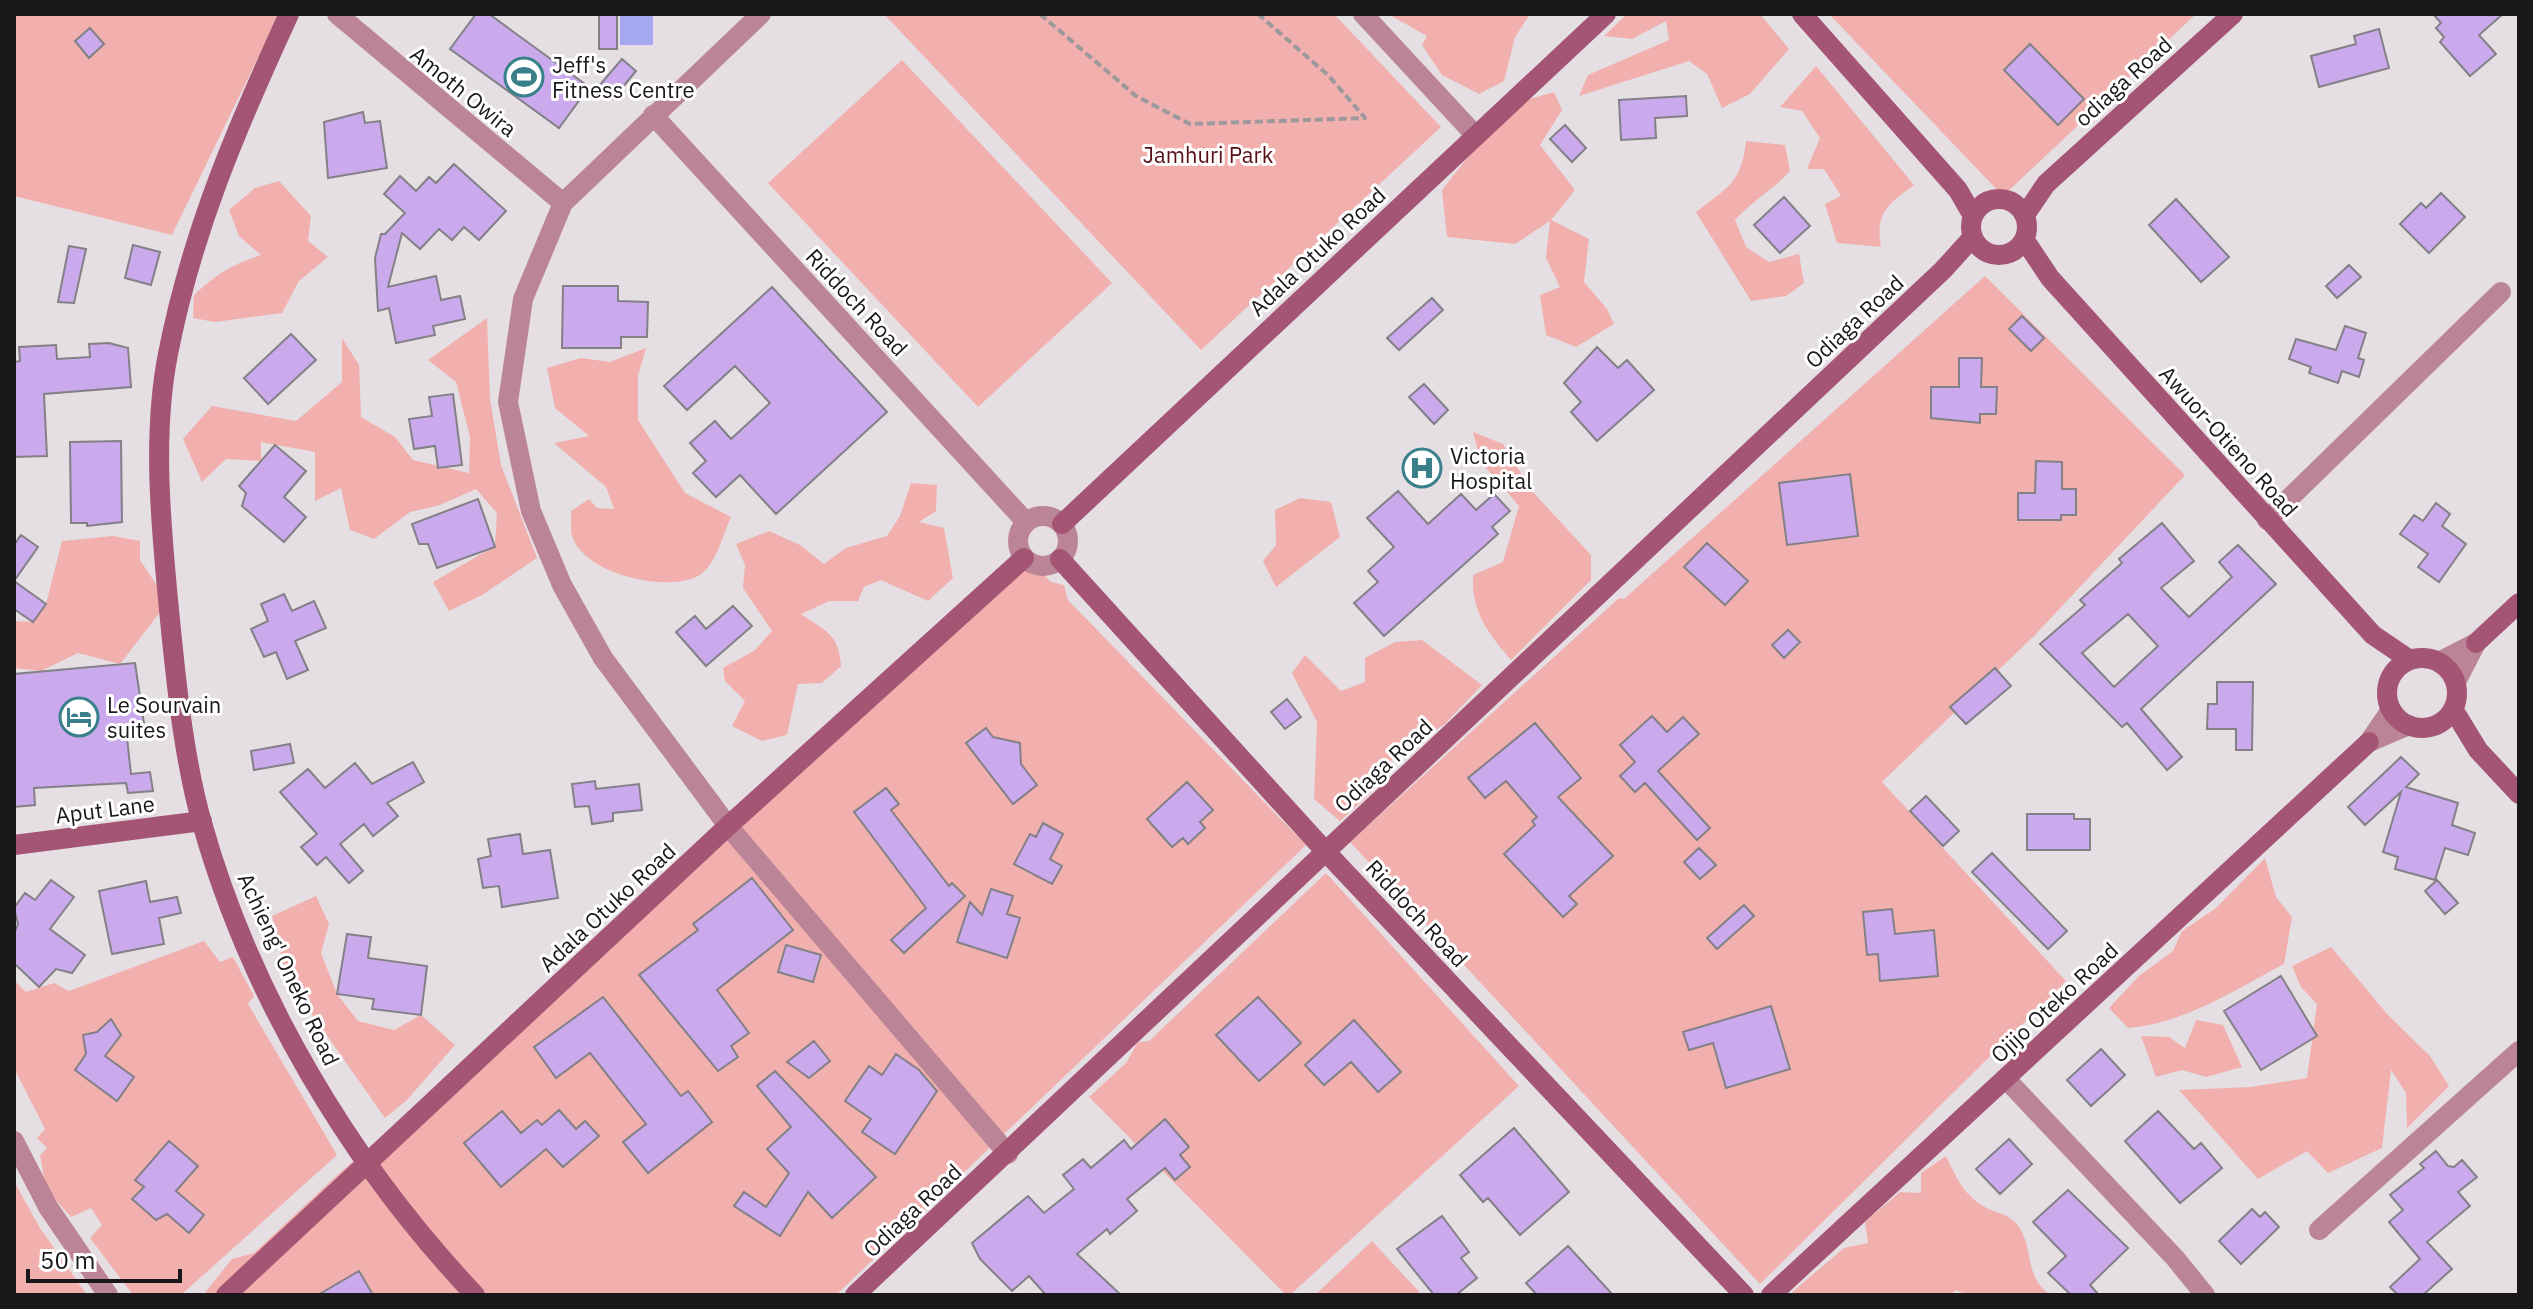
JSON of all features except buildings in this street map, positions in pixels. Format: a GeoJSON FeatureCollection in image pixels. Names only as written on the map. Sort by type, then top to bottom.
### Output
{"type":"FeatureCollection","features":[{"type":"Feature","properties":{"kind":"main road","name":"Achieng' Oneko Road"},"geometry":{"type":"LineString","coordinates":[[289,14],[222,162],[191,249],[167,358],[158,489],[173,663],[202,821],[236,920],[303,1064],[366,1165],[475,1295]]}},
{"type":"Feature","properties":{"kind":"main road","name":"Adala Otuko Road"},"geometry":{"type":"LineString","coordinates":[[1062,524],[1606,14]]}},
{"type":"Feature","properties":{"kind":"main road"},"geometry":{"type":"LineString","coordinates":[[1802,14],[1958,190],[1976,234],[2003,254],[2018,245],[2018,209],[1958,190]]}},
{"type":"Feature","properties":{"kind":"main road","name":"odiaga Road"},"geometry":{"type":"LineString","coordinates":[[2018,209],[2233,14]]}},
{"type":"Feature","properties":{"kind":"main road"},"geometry":{"type":"LineString","coordinates":[[1976,234],[1988,201]]}},
{"type":"Feature","properties":{"kind":"main road","name":"Odiaga Road"},"geometry":{"type":"LineString","coordinates":[[855,1295],[1943,270],[1976,234]]}},
{"type":"Feature","properties":{"kind":"main road","name":"Awuor-Otieno Road"},"geometry":{"type":"LineString","coordinates":[[2018,245],[2373,635],[2410,660]]}},
{"type":"Feature","properties":{"kind":"main road","name":"Adala Otuko Road"},"geometry":{"type":"LineString","coordinates":[[226,1295],[728,826],[1024,558]]}},
{"type":"Feature","properties":{"kind":"main road","name":"Riddoch Road"},"geometry":{"type":"LineString","coordinates":[[1060,559],[1326,852],[1744,1295]]}},
{"type":"Feature","properties":{"kind":"main road"},"geometry":{"type":"LineString","coordinates":[[2476,643],[2519,603]]}},
{"type":"Feature","properties":{"kind":"main road","name":"Awuor-Otieno Road"},"geometry":{"type":"LineString","coordinates":[[2373,635],[2391,676],[2387,693],[2391,710]]}},
{"type":"Feature","properties":{"kind":"main road"},"geometry":{"type":"LineString","coordinates":[[2391,676],[2410,660],[2425,658],[2439,662],[2456,682],[2446,716],[2429,727],[2409,725],[2391,710]]}},
{"type":"Feature","properties":{"kind":"main road"},"geometry":{"type":"LineString","coordinates":[[2446,716],[2519,794]]}},
{"type":"Feature","properties":{"kind":"main road","name":"Ojijo Oteko Road"},"geometry":{"type":"LineString","coordinates":[[1771,1295],[2369,742]]}},
{"type":"Feature","properties":{"kind":"main road","name":"Aput Lane"},"geometry":{"type":"LineString","coordinates":[[14,845],[202,821]]}},
{"type":"Feature","properties":{"kind":"street","name":"Amoth Owira"},"geometry":{"type":"LineString","coordinates":[[337,14],[563,203]]}},
{"type":"Feature","properties":{"kind":"street"},"geometry":{"type":"LineString","coordinates":[[761,14],[563,203],[523,299],[508,402],[531,511],[562,585],[603,658],[728,826],[1008,1154]]}},
{"type":"Feature","properties":{"kind":"street"},"geometry":{"type":"LineString","coordinates":[[1363,14],[1476,136]]}},
{"type":"Feature","properties":{"kind":"street","name":"Riddoch Road"},"geometry":{"type":"LineString","coordinates":[[653,115],[1026,522]]}},
{"type":"Feature","properties":{"kind":"street"},"geometry":{"type":"LineString","coordinates":[[2267,520],[2501,292]]}},
{"type":"Feature","properties":{"kind":"street"},"geometry":{"type":"LineString","coordinates":[[1045,516],[1062,524],[1068,542],[1060,559],[1042,566],[1024,558],[1018,539],[1026,522],[1045,516]]}},
{"type":"Feature","properties":{"kind":"street"},"geometry":{"type":"LineString","coordinates":[[2439,662],[2476,643]]}},
{"type":"Feature","properties":{"kind":"street"},"geometry":{"type":"LineString","coordinates":[[2456,682],[2476,643]]}},
{"type":"Feature","properties":{"kind":"street","name":"Ojijo Oteko Road"},"geometry":{"type":"LineString","coordinates":[[2369,742],[2391,710]]}},
{"type":"Feature","properties":{"kind":"street","name":"Ojijo Oteko Road"},"geometry":{"type":"LineString","coordinates":[[2369,742],[2409,725]]}},
{"type":"Feature","properties":{"kind":"street"},"geometry":{"type":"LineString","coordinates":[[2319,1230],[2519,1051]]}},
{"type":"Feature","properties":{"kind":"street"},"geometry":{"type":"LineString","coordinates":[[2006,1079],[2175,1258],[2205,1295]]}},
{"type":"Feature","properties":{"kind":"street"},"geometry":{"type":"LineString","coordinates":[[14,1141],[48,1207],[108,1295]]}},
{"type":"Feature","properties":{"kind":"path"},"geometry":{"type":"LineString","coordinates":[[1040,14],[1136,96],[1190,124],[1365,118],[1329,76],[1258,14]]}},
{"type":"Feature","properties":{"kind":"green space"},"geometry":{"type":"Polygon","coordinates":[[[14,14],[279,14],[172,235],[14,196],[14,14]]]}},
{"type":"Feature","properties":{"kind":"green space","name":"Jamhuri Park"},"geometry":{"type":"Polygon","coordinates":[[[884,14],[1334,14],[1441,127],[1201,350],[884,14]]]}},
{"type":"Feature","properties":{"kind":"green space"},"geometry":{"type":"Polygon","coordinates":[[[1388,14],[1530,14],[1515,37],[1504,81],[1479,94],[1442,75],[1422,45],[1427,36],[1388,14]]]}},
{"type":"Feature","properties":{"kind":"green space"},"geometry":{"type":"Polygon","coordinates":[[[1627,14],[1760,14],[1789,49],[1750,94],[1722,108],[1707,74],[1689,61],[1579,96],[1588,75],[1669,40],[1666,21],[1632,39],[1604,36],[1627,14]]]}},
{"type":"Feature","properties":{"kind":"green space"},"geometry":{"type":"Polygon","coordinates":[[[1829,14],[2196,14],[2003,196],[1829,14]]]}},
{"type":"Feature","properties":{"kind":"green space"},"geometry":{"type":"Polygon","coordinates":[[[902,60],[1112,283],[978,407],[768,183],[902,60]]]}},
{"type":"Feature","properties":{"kind":"green space"},"geometry":{"type":"Polygon","coordinates":[[[1816,66],[1914,185],[1891,204],[1882,217],[1881,247],[1837,243],[1825,204],[1841,196],[1824,169],[1807,169],[1820,138],[1802,111],[1780,107],[1816,66]]]}},
{"type":"Feature","properties":{"kind":"green space"},"geometry":{"type":"Polygon","coordinates":[[[1554,92],[1562,110],[1540,145],[1575,190],[1551,220],[1589,239],[1584,282],[1607,309],[1614,324],[1576,347],[1546,335],[1540,295],[1560,287],[1546,258],[1550,221],[1515,244],[1447,237],[1442,190],[1509,105],[1554,92]]]}},
{"type":"Feature","properties":{"kind":"green space"},"geometry":{"type":"Polygon","coordinates":[[[1746,141],[1785,145],[1790,171],[1735,220],[1746,247],[1769,262],[1799,254],[1804,283],[1786,296],[1751,301],[1696,212],[1724,190],[1737,175],[1746,141]]]}},
{"type":"Feature","properties":{"kind":"green space"},"geometry":{"type":"Polygon","coordinates":[[[279,181],[311,216],[308,241],[328,257],[299,281],[282,313],[215,322],[193,318],[194,295],[225,270],[261,255],[239,236],[229,210],[255,188],[279,181]]]}},
{"type":"Feature","properties":{"kind":"green space"},"geometry":{"type":"Polygon","coordinates":[[[1985,276],[2185,475],[2034,636],[1882,782],[2066,981],[1760,1284],[1350,842],[1619,598],[1624,599],[1985,276]]]}},
{"type":"Feature","properties":{"kind":"green space"},"geometry":{"type":"Polygon","coordinates":[[[487,318],[490,399],[501,465],[537,558],[482,595],[449,611],[433,582],[495,546],[497,513],[476,489],[440,505],[410,512],[374,539],[350,530],[341,488],[315,501],[315,452],[261,442],[261,461],[226,459],[202,482],[183,439],[212,406],[296,421],[342,382],[342,338],[359,365],[361,417],[395,437],[413,460],[469,473],[470,437],[456,382],[428,360],[487,318]]]}},
{"type":"Feature","properties":{"kind":"green space"},"geometry":{"type":"Polygon","coordinates":[[[646,348],[638,376],[638,420],[685,493],[731,517],[709,566],[698,576],[684,581],[647,581],[628,577],[592,561],[580,549],[572,536],[571,511],[589,499],[597,508],[614,509],[606,487],[554,443],[589,436],[555,408],[547,368],[581,358],[610,362],[646,348]]]}},
{"type":"Feature","properties":{"kind":"green space"},"geometry":{"type":"Polygon","coordinates":[[[1473,432],[1503,444],[1532,491],[1591,555],[1591,580],[1511,660],[1495,641],[1478,611],[1473,575],[1503,562],[1519,506],[1481,462],[1473,432]]]}},
{"type":"Feature","properties":{"kind":"green space"},"geometry":{"type":"Polygon","coordinates":[[[911,483],[937,485],[936,511],[919,522],[944,528],[953,578],[928,601],[881,580],[864,587],[858,601],[829,601],[801,614],[824,629],[834,640],[841,666],[822,683],[798,684],[787,735],[762,741],[732,726],[745,701],[725,681],[723,668],[754,651],[772,631],[743,588],[745,565],[736,544],[769,531],[800,545],[824,564],[846,548],[887,536],[900,516],[911,483]]]}},
{"type":"Feature","properties":{"kind":"green space"},"geometry":{"type":"Polygon","coordinates":[[[1300,498],[1331,502],[1340,537],[1276,587],[1263,561],[1276,545],[1275,510],[1300,498]]]}},
{"type":"Feature","properties":{"kind":"green space"},"geometry":{"type":"Polygon","coordinates":[[[113,536],[140,541],[140,560],[168,602],[120,664],[78,653],[41,671],[14,668],[14,621],[33,622],[46,604],[62,541],[113,536]]]}},
{"type":"Feature","properties":{"kind":"green space"},"geometry":{"type":"Polygon","coordinates":[[[1032,563],[1051,582],[1064,585],[1068,600],[1306,845],[836,1295],[203,1295],[232,1259],[254,1253],[334,1178],[1032,563]]]}},
{"type":"Feature","properties":{"kind":"green space"},"geometry":{"type":"Polygon","coordinates":[[[1422,640],[1482,685],[1445,724],[1395,755],[1369,795],[1340,821],[1314,799],[1317,722],[1292,673],[1305,655],[1341,691],[1365,682],[1365,658],[1395,642],[1422,640]]]}},
{"type":"Feature","properties":{"kind":"green space"},"geometry":{"type":"Polygon","coordinates":[[[2265,858],[2276,897],[2292,917],[2284,964],[2190,1012],[2170,1020],[2128,1028],[2109,1008],[2139,976],[2173,951],[2182,931],[2216,908],[2265,858]]]}},
{"type":"Feature","properties":{"kind":"green space"},"geometry":{"type":"Polygon","coordinates":[[[1326,873],[1519,1086],[1290,1295],[1286,1295],[1089,1097],[1126,1063],[1138,1042],[1149,1041],[1326,873]]]}},
{"type":"Feature","properties":{"kind":"green space"},"geometry":{"type":"Polygon","coordinates":[[[316,896],[329,924],[321,953],[337,994],[358,1021],[394,1030],[421,1015],[455,1045],[407,1100],[385,1118],[287,979],[272,916],[316,896]]]}},
{"type":"Feature","properties":{"kind":"green space"},"geometry":{"type":"Polygon","coordinates":[[[204,941],[220,962],[233,957],[254,996],[248,1004],[337,1155],[181,1295],[133,1295],[90,1238],[102,1225],[91,1208],[71,1217],[46,1189],[40,1155],[47,1148],[37,1138],[45,1129],[14,1068],[14,980],[26,992],[54,983],[69,991],[204,941]]]}},
{"type":"Feature","properties":{"kind":"green space"},"geometry":{"type":"Polygon","coordinates":[[[2331,947],[2388,1015],[2430,1056],[2449,1086],[2407,1128],[2406,1093],[2391,1070],[2382,1148],[2328,1173],[2307,1151],[2258,1179],[2179,1090],[2251,1087],[2307,1078],[2317,1004],[2301,987],[2292,966],[2331,947]]]}},
{"type":"Feature","properties":{"kind":"green space"},"geometry":{"type":"Polygon","coordinates":[[[2196,1020],[2223,1025],[2242,1067],[2206,1077],[2182,1070],[2156,1077],[2141,1036],[2169,1037],[2185,1048],[2196,1020]]]}},
{"type":"Feature","properties":{"kind":"green space"},"geometry":{"type":"Polygon","coordinates":[[[1946,1156],[1960,1184],[1970,1196],[2016,1223],[2026,1242],[2032,1270],[2041,1287],[2050,1295],[1967,1295],[1956,1290],[1950,1295],[1794,1295],[1792,1292],[1844,1248],[1868,1243],[1865,1222],[1900,1192],[1921,1193],[1921,1173],[1946,1156]]]}},
{"type":"Feature","properties":{"kind":"green space"},"geometry":{"type":"Polygon","coordinates":[[[14,1181],[40,1228],[87,1295],[14,1295],[14,1181]]]}},
{"type":"Feature","properties":{"kind":"green space"},"geometry":{"type":"Polygon","coordinates":[[[1372,1241],[1422,1295],[1315,1295],[1372,1241]]]}},
{"type":"Feature","properties":{"kind":"water"},"geometry":{"type":"Polygon","coordinates":[[[620,14],[653,14],[653,45],[620,45],[620,14]]]}},
{"type":"Feature","properties":{"kind":"place","name":"Jeff's Fitness Centre"},"geometry":{"type":"Point","coordinates":[524,77]}},
{"type":"Feature","properties":{"kind":"place","name":"Victoria Hospital"},"geometry":{"type":"Point","coordinates":[1422,468]}},
{"type":"Feature","properties":{"kind":"place","name":"Le Sourvain suites"},"geometry":{"type":"Point","coordinates":[79,717]}}]}
